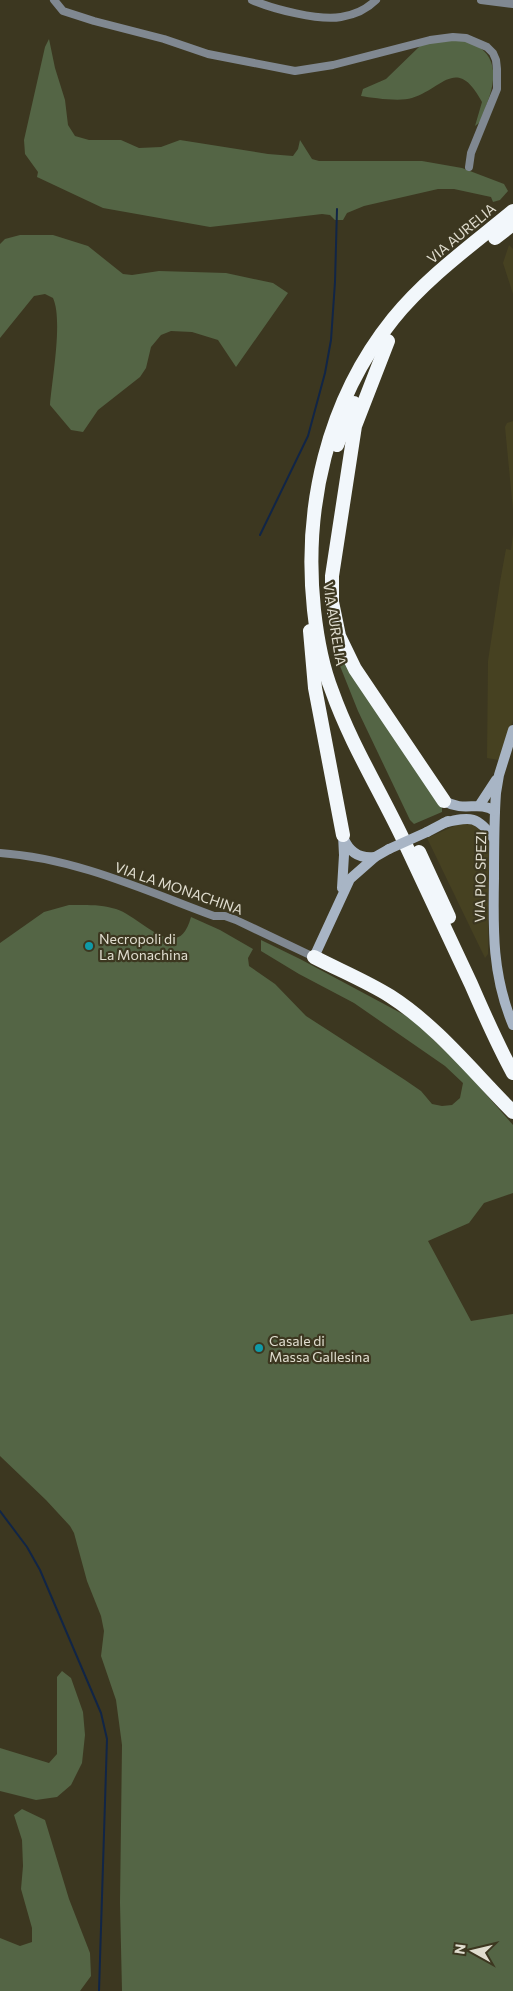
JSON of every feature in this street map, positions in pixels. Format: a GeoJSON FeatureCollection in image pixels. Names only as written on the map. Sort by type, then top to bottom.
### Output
{"type":"FeatureCollection","features":[{"type":"Feature","properties":{"kind":"highway","name":"VIA AURELIA"},"geometry":{"type":"LineString","coordinates":[[513,211],[418,292],[392,320],[360,371],[334,424],[321,469],[311,530],[311,580],[319,644],[331,690],[340,713],[391,815],[513,1073]]}},
{"type":"Feature","properties":{"kind":"highway","name":"VIA AURELIA"},"geometry":{"type":"LineString","coordinates":[[513,224],[436,287],[412,311],[388,341],[370,369],[340,436],[330,471],[321,524],[319,559],[321,602],[325,625],[336,676],[348,708],[432,880],[513,1053]]}},
{"type":"Feature","properties":{"kind":"highway"},"geometry":{"type":"LineString","coordinates":[[388,341],[355,426],[332,576],[332,602],[339,636],[355,669],[444,801]]}},
{"type":"Feature","properties":{"kind":"highway"},"geometry":{"type":"LineString","coordinates":[[311,580],[310,627],[312,668],[343,835]]}},
{"type":"Feature","properties":{"kind":"highway"},"geometry":{"type":"LineString","coordinates":[[314,957],[381,991],[410,1011],[440,1036],[513,1112]]}},
{"type":"Feature","properties":{"kind":"street"},"geometry":{"type":"LineString","coordinates":[[54,0],[63,11],[94,21],[164,39],[208,54],[295,71],[333,65],[430,40],[453,37],[466,38],[478,42],[487,47],[496,60],[497,89],[471,153],[469,167]]}},
{"type":"Feature","properties":{"kind":"street"},"geometry":{"type":"LineString","coordinates":[[252,0],[270,8],[328,18],[355,14],[370,6],[376,0]]}},
{"type":"Feature","properties":{"kind":"street"},"geometry":{"type":"LineString","coordinates":[[481,0],[513,4]]}},
{"type":"Feature","properties":{"kind":"street","name":"VIA PIO SPEZI"},"geometry":{"type":"LineString","coordinates":[[513,730],[498,774],[494,839],[493,933],[495,965],[502,996],[513,1025]]}},
{"type":"Feature","properties":{"kind":"street"},"geometry":{"type":"LineString","coordinates":[[314,957],[340,897],[352,875],[375,856],[475,807],[498,774]]}},
{"type":"Feature","properties":{"kind":"street"},"geometry":{"type":"LineString","coordinates":[[444,801],[458,807],[475,807],[495,814]]}},
{"type":"Feature","properties":{"kind":"street"},"geometry":{"type":"LineString","coordinates":[[444,801],[448,812],[444,823]]}},
{"type":"Feature","properties":{"kind":"street"},"geometry":{"type":"LineString","coordinates":[[478,821],[495,814]]}},
{"type":"Feature","properties":{"kind":"street"},"geometry":{"type":"LineString","coordinates":[[444,823],[465,818],[478,821],[494,839]]}},
{"type":"Feature","properties":{"kind":"street"},"geometry":{"type":"LineString","coordinates":[[343,835],[354,853],[362,856],[375,856]]}},
{"type":"Feature","properties":{"kind":"street"},"geometry":{"type":"LineString","coordinates":[[340,897],[344,856],[343,835]]}},
{"type":"Feature","properties":{"kind":"street","name":"VIA LA MONACHINA"},"geometry":{"type":"LineString","coordinates":[[0,852],[38,857],[97,872],[214,916],[225,916],[236,920],[314,957]]}},
{"type":"Feature","properties":{"kind":"shaded area"},"geometry":{"type":"Polygon","coordinates":[[[509,245],[513,249],[513,294],[503,263],[509,245]]]}},
{"type":"Feature","properties":{"kind":"shaded area"},"geometry":{"type":"Polygon","coordinates":[[[513,421],[513,510],[505,427],[507,423],[513,421]]]}},
{"type":"Feature","properties":{"kind":"shaded area"},"geometry":{"type":"Polygon","coordinates":[[[513,534],[513,720],[499,760],[487,758],[488,661],[506,549],[511,550],[513,534]]]}},
{"type":"Feature","properties":{"kind":"shaded area"},"geometry":{"type":"Polygon","coordinates":[[[466,823],[474,825],[488,838],[489,844],[488,954],[485,958],[427,838],[466,823]]]}},
{"type":"Feature","properties":{"kind":"green space"},"geometry":{"type":"Polygon","coordinates":[[[49,39],[55,68],[65,100],[68,125],[75,136],[89,140],[121,140],[139,148],[161,147],[180,140],[268,154],[293,156],[298,149],[300,140],[312,159],[319,161],[422,161],[462,168],[504,184],[508,191],[500,200],[493,202],[491,197],[454,189],[438,189],[364,206],[347,213],[343,220],[335,220],[330,215],[322,214],[210,227],[103,208],[37,177],[38,172],[25,154],[24,140],[45,47],[49,39]]]}},
{"type":"Feature","properties":{"kind":"green space"},"geometry":{"type":"Polygon","coordinates":[[[465,40],[484,51],[492,66],[493,75],[490,95],[482,118],[475,126],[482,102],[465,80],[457,77],[441,82],[423,93],[407,99],[361,96],[363,89],[386,79],[421,45],[465,40]]]}},
{"type":"Feature","properties":{"kind":"green space"},"geometry":{"type":"Polygon","coordinates":[[[20,235],[53,235],[88,246],[123,274],[132,275],[159,271],[226,273],[273,283],[288,293],[236,367],[218,340],[192,332],[171,331],[161,335],[151,347],[146,368],[140,377],[98,410],[83,432],[71,430],[50,405],[57,335],[56,308],[53,298],[45,294],[34,296],[0,338],[0,244],[5,239],[20,235]]]}},
{"type":"Feature","properties":{"kind":"green space"},"geometry":{"type":"Polygon","coordinates":[[[342,662],[347,662],[442,807],[442,812],[414,824],[410,820],[358,711],[340,666],[342,662]]]}},
{"type":"Feature","properties":{"kind":"green space"},"geometry":{"type":"Polygon","coordinates":[[[69,905],[99,906],[116,909],[168,938],[177,938],[185,931],[191,917],[220,930],[253,949],[248,958],[249,966],[275,984],[306,1016],[421,1091],[432,1104],[452,1105],[460,1098],[463,1083],[445,1066],[354,1003],[299,974],[261,951],[261,940],[300,959],[412,1019],[462,1067],[513,1125],[513,1193],[484,1203],[469,1223],[428,1241],[471,1321],[513,1314],[513,1991],[122,1991],[120,1903],[122,1745],[116,1700],[101,1656],[104,1631],[101,1616],[87,1581],[74,1533],[70,1526],[0,1456],[0,943],[44,912],[69,905]]]}},
{"type":"Feature","properties":{"kind":"green space"},"geometry":{"type":"Polygon","coordinates":[[[62,1671],[71,1678],[83,1712],[85,1735],[82,1763],[71,1785],[57,1797],[36,1800],[0,1791],[0,1748],[49,1763],[57,1754],[57,1677],[62,1671]]]}},
{"type":"Feature","properties":{"kind":"green space"},"geometry":{"type":"Polygon","coordinates":[[[22,1809],[45,1820],[69,1899],[90,1953],[91,1976],[80,1991],[0,1991],[0,1938],[20,1946],[32,1942],[32,1928],[21,1889],[23,1866],[22,1840],[14,1815],[22,1809]]]}},
{"type":"Feature","properties":{"kind":"waterway"},"geometry":{"type":"LineString","coordinates":[[260,535],[308,436],[325,373],[331,340],[337,209]]}},
{"type":"Feature","properties":{"kind":"waterway"},"geometry":{"type":"LineString","coordinates":[[0,1511],[27,1547],[40,1570],[101,1713],[107,1739],[99,1991]]}},
{"type":"Feature","properties":{"kind":"place","name":"Necropoli di La Monachina"},"geometry":{"type":"Point","coordinates":[89,946]}},
{"type":"Feature","properties":{"kind":"place","name":"Casale di Massa Gallesina"},"geometry":{"type":"Point","coordinates":[259,1348]}}]}
